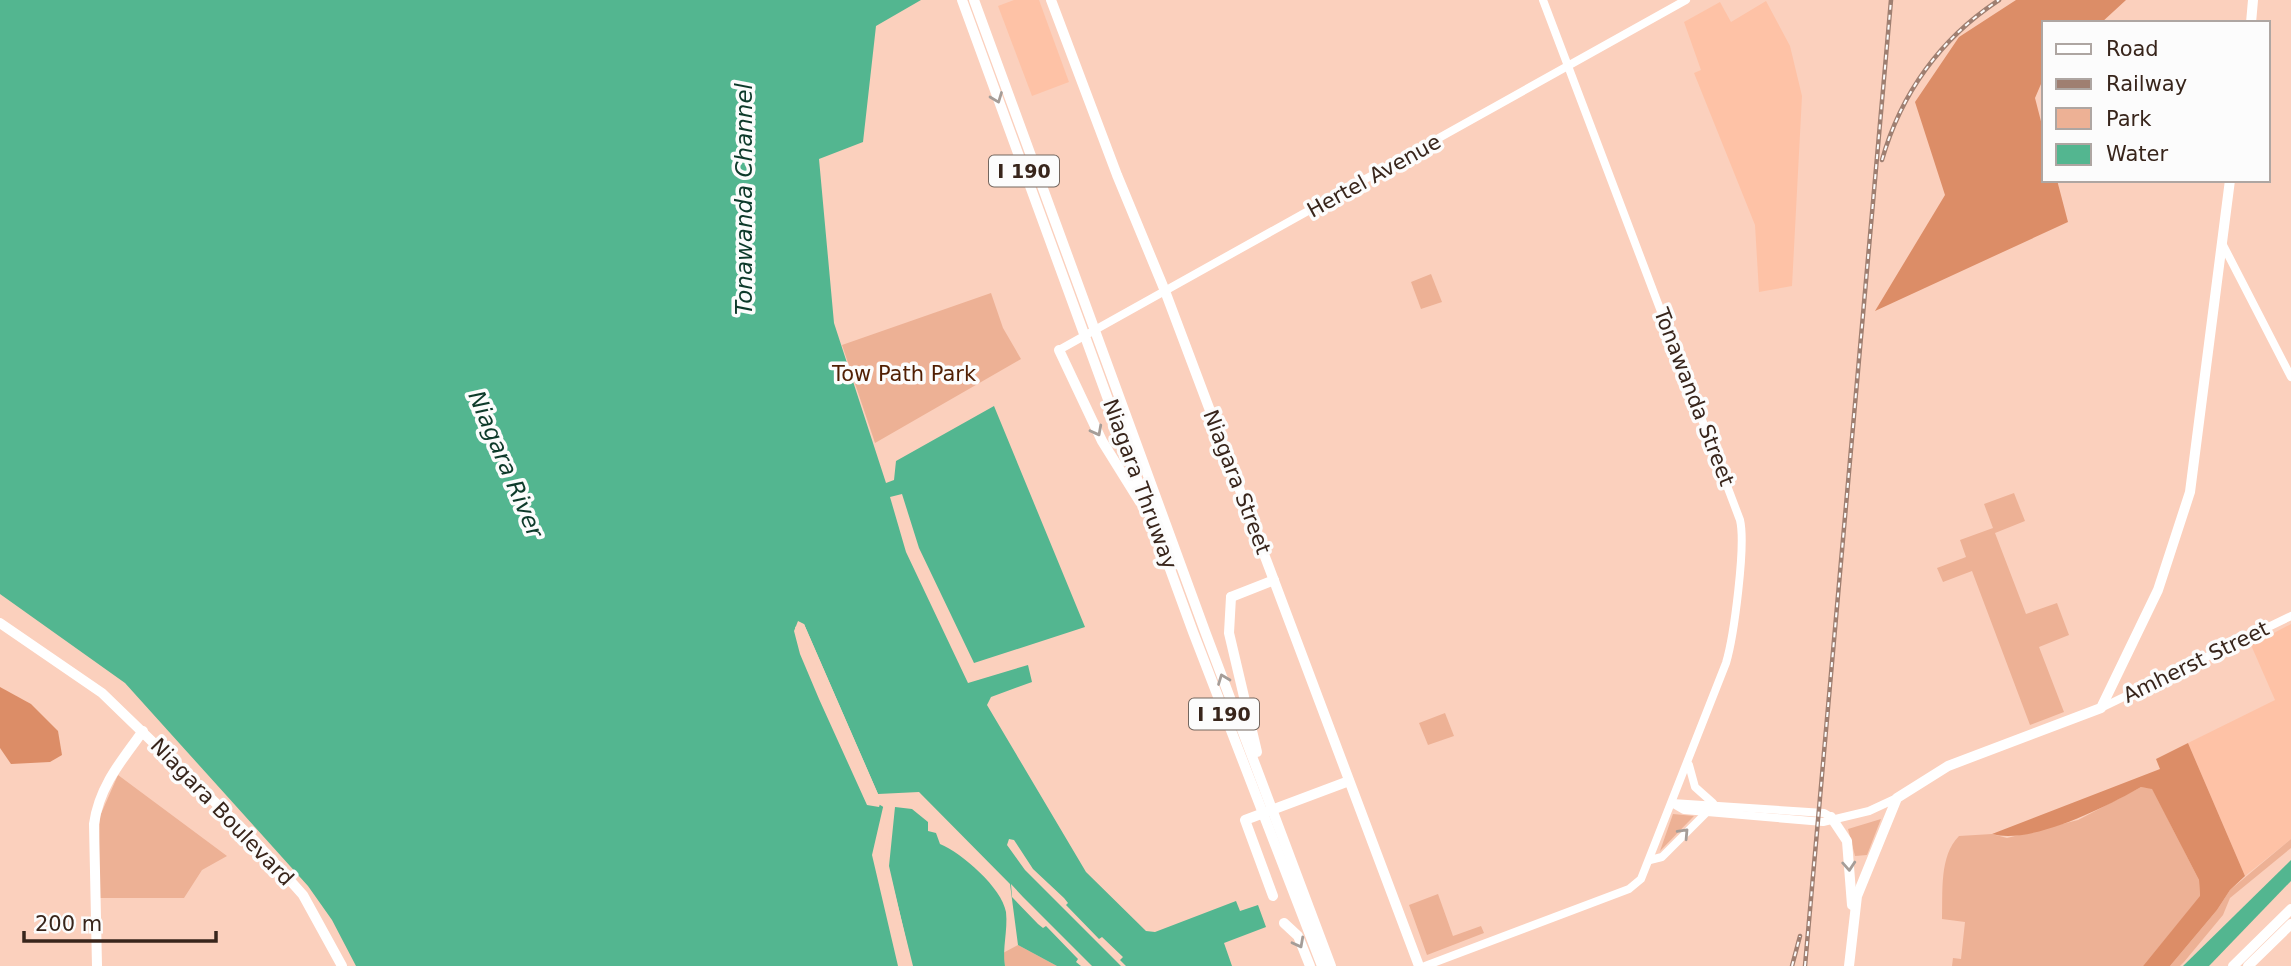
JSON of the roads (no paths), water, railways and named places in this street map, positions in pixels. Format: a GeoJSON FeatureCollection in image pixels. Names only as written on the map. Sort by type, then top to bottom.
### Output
{"type":"FeatureCollection","features":[{"type":"Feature","properties":{"kind":"highway","name":"Niagara Thruway"},"geometry":{"type":"LineString","coordinates":[[962,0],[979,32],[1188,599],[1192,632],[1263,795]]}},
{"type":"Feature","properties":{"kind":"highway","name":"Niagara Thruway"},"geometry":{"type":"LineString","coordinates":[[974,0],[979,32]]}},
{"type":"Feature","properties":{"kind":"highway"},"geometry":{"type":"LineString","coordinates":[[1059,350],[1090,418],[1140,500],[1172,572]]}},
{"type":"Feature","properties":{"kind":"highway","name":"Niagara Thruway"},"geometry":{"type":"LineString","coordinates":[[1098,355],[1172,572],[1206,634],[1322,966]]}},
{"type":"Feature","properties":{"kind":"highway"},"geometry":{"type":"LineString","coordinates":[[1231,597],[1229,633],[1263,795]]}},
{"type":"Feature","properties":{"kind":"highway","name":"Niagara Thruway"},"geometry":{"type":"LineString","coordinates":[[1277,837],[1331,966]]}},
{"type":"Feature","properties":{"kind":"highway"},"geometry":{"type":"LineString","coordinates":[[2233,966],[2291,909]]}},
{"type":"Feature","properties":{"kind":"highway"},"geometry":{"type":"LineString","coordinates":[[1284,923],[1298,936],[1310,966]]}},
{"type":"Feature","properties":{"kind":"highway"},"geometry":{"type":"LineString","coordinates":[[2248,966],[2291,924]]}},
{"type":"Feature","properties":{"kind":"main road","name":"Niagara Street"},"geometry":{"type":"LineString","coordinates":[[1051,0],[1422,966]]}},
{"type":"Feature","properties":{"kind":"main road"},"geometry":{"type":"LineString","coordinates":[[2250,21],[2253,0]]}},
{"type":"Feature","properties":{"kind":"main road"},"geometry":{"type":"LineString","coordinates":[[1849,966],[1853,919],[1862,882],[1897,798],[1948,766],[2101,708],[2158,590],[2190,492],[2230,182]]}},
{"type":"Feature","properties":{"kind":"main road"},"geometry":{"type":"LineString","coordinates":[[1231,597],[1273,580]]}},
{"type":"Feature","properties":{"kind":"main road","name":"Niagara Boulevard"},"geometry":{"type":"LineString","coordinates":[[0,623],[102,693],[254,840],[303,895],[342,966]]}},
{"type":"Feature","properties":{"kind":"main road"},"geometry":{"type":"LineString","coordinates":[[97,966],[93,824],[96,805],[104,786],[143,732]]}},
{"type":"Feature","properties":{"kind":"main road"},"geometry":{"type":"LineString","coordinates":[[1273,896],[1245,820],[1349,781]]}},
{"type":"Feature","properties":{"kind":"main road"},"geometry":{"type":"LineString","coordinates":[[1831,817],[1847,841],[1853,919]]}},
{"type":"Feature","properties":{"kind":"street","name":"Tonawanda Street"},"geometry":{"type":"LineString","coordinates":[[1543,0],[1741,526],[1728,656],[1672,803]]}},
{"type":"Feature","properties":{"kind":"street","name":"Hertel Avenue"},"geometry":{"type":"LineString","coordinates":[[1059,350],[1686,0]]}},
{"type":"Feature","properties":{"kind":"street"},"geometry":{"type":"LineString","coordinates":[[2222,243],[2291,377]]}},
{"type":"Feature","properties":{"kind":"street","name":"Amherst Street"},"geometry":{"type":"LineString","coordinates":[[2101,708],[2291,616]]}},
{"type":"Feature","properties":{"kind":"street"},"geometry":{"type":"LineString","coordinates":[[1688,761],[1695,787],[1715,804]]}},
{"type":"Feature","properties":{"kind":"street"},"geometry":{"type":"LineString","coordinates":[[1672,803],[1685,810],[1823,822],[1831,817],[1869,811],[1897,798]]}},
{"type":"Feature","properties":{"kind":"street"},"geometry":{"type":"LineString","coordinates":[[1672,803],[1824,813],[1831,817]]}},
{"type":"Feature","properties":{"kind":"street"},"geometry":{"type":"LineString","coordinates":[[1422,966],[1629,888],[1641,879],[1672,803]]}},
{"type":"Feature","properties":{"kind":"street"},"geometry":{"type":"LineString","coordinates":[[1650,860],[1662,857],[1707,812]]}},
{"type":"Feature","properties":{"kind":"water"},"geometry":{"type":"Polygon","coordinates":[[[0,0],[921,0],[876,26],[863,142],[819,159],[834,323],[886,483],[894,480],[896,461],[994,406],[1085,627],[974,663],[919,548],[902,494],[890,497],[906,552],[968,683],[1028,665],[1032,682],[991,697],[987,705],[1086,872],[1146,931],[1155,932],[1236,901],[1240,911],[1258,905],[1266,927],[1224,943],[1232,966],[1057,966],[1018,945],[1010,884],[919,792],[878,794],[804,624],[795,627],[872,800],[885,808],[874,858],[899,966],[356,966],[332,920],[308,886],[125,683],[0,594],[0,0]]]}},
{"type":"Feature","properties":{"kind":"water"},"geometry":{"type":"Polygon","coordinates":[[[895,807],[912,809],[928,822],[928,831],[936,833],[940,844],[980,872],[997,893],[1006,912],[1005,966],[912,966],[889,866],[895,807]]]}},
{"type":"Feature","properties":{"kind":"water"},"geometry":{"type":"Polygon","coordinates":[[[2291,860],[2291,881],[2209,966],[2183,966],[2291,860]]]}},
{"type":"Feature","properties":{"kind":"railway"},"geometry":{"type":"LineString","coordinates":[[1805,966],[1891,0]]}},
{"type":"Feature","properties":{"kind":"railway"},"geometry":{"type":"LineString","coordinates":[[1882,160],[1900,112],[1926,69],[1959,32],[1999,0]]}},
{"type":"Feature","properties":{"kind":"railway"},"geometry":{"type":"LineString","coordinates":[[1792,966],[1800,936]]}},
{"type":"Feature","properties":{"kind":"water label","name":"Tonawanda Channel"},"geometry":{"type":"Point","coordinates":[744,199]}},
{"type":"Feature","properties":{"kind":"water label","name":"Niagara River"},"geometry":{"type":"Point","coordinates":[506,464]}},
{"type":"Feature","properties":{"kind":"park label","name":"Tow Path Park"},"geometry":{"type":"Point","coordinates":[904,374]}}]}
